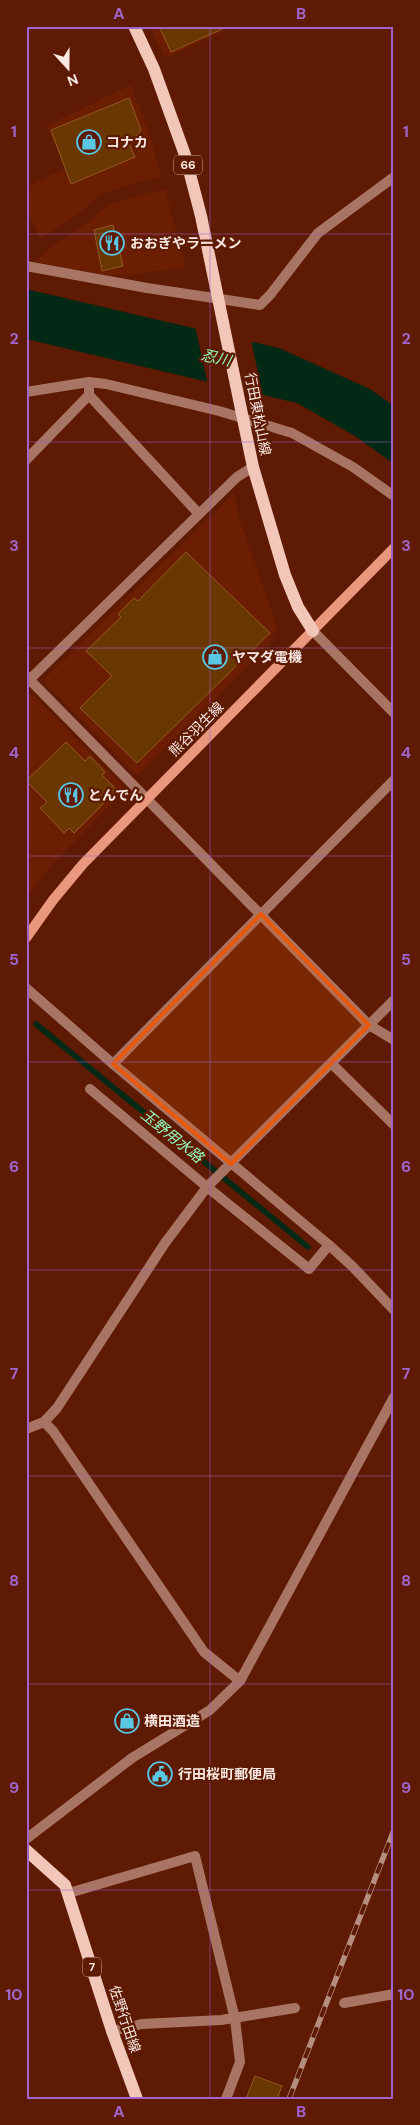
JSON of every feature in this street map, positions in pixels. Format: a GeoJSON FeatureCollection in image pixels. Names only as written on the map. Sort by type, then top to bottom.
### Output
{"type":"FeatureCollection","features":[{"type":"Feature","properties":{"kind":"main road","name":"行田東松山線"},"geometry":{"type":"LineString","coordinates":[[134,26],[158,77],[185,155],[220,305],[253,467],[285,575],[298,607],[312,631]]}},
{"type":"Feature","properties":{"kind":"main road","name":"熊谷羽生線"},"geometry":{"type":"LineString","coordinates":[[26,938],[53,900],[83,864],[394,548]]}},
{"type":"Feature","properties":{"kind":"main road","name":"佐野行田線"},"geometry":{"type":"LineString","coordinates":[[26,1850],[66,1885],[112,2031],[137,2099]]}},
{"type":"Feature","properties":{"kind":"street"},"geometry":{"type":"LineString","coordinates":[[26,266],[220,305],[260,305],[264,303],[318,234],[394,177]]}},
{"type":"Feature","properties":{"kind":"street"},"geometry":{"type":"LineString","coordinates":[[89,382],[89,395],[199,514]]}},
{"type":"Feature","properties":{"kind":"street"},"geometry":{"type":"LineString","coordinates":[[26,392],[89,382],[106,384],[243,415],[292,433],[353,467],[394,496]]}},
{"type":"Feature","properties":{"kind":"street"},"geometry":{"type":"LineString","coordinates":[[26,460],[89,395]]}},
{"type":"Feature","properties":{"kind":"street"},"geometry":{"type":"LineString","coordinates":[[253,467],[236,477],[28,680],[262,914],[369,1025],[394,1040]]}},
{"type":"Feature","properties":{"kind":"street"},"geometry":{"type":"LineString","coordinates":[[312,631],[394,713]]}},
{"type":"Feature","properties":{"kind":"street"},"geometry":{"type":"LineString","coordinates":[[113,1064],[394,780]]}},
{"type":"Feature","properties":{"kind":"street"},"geometry":{"type":"LineString","coordinates":[[26,988],[228,1167],[328,1245],[352,1266],[394,1310]]}},
{"type":"Feature","properties":{"kind":"street"},"geometry":{"type":"LineString","coordinates":[[26,1429],[44,1422],[57,1408],[165,1243],[210,1184],[394,1000]]}},
{"type":"Feature","properties":{"kind":"street"},"geometry":{"type":"LineString","coordinates":[[331,1063],[394,1125]]}},
{"type":"Feature","properties":{"kind":"street"},"geometry":{"type":"LineString","coordinates":[[90,1089],[210,1184],[309,1269],[328,1245]]}},
{"type":"Feature","properties":{"kind":"street"},"geometry":{"type":"LineString","coordinates":[[26,1839],[132,1758],[210,1710],[240,1681],[394,1397]]}},
{"type":"Feature","properties":{"kind":"street"},"geometry":{"type":"LineString","coordinates":[[44,1422],[53,1431],[204,1652],[240,1681]]}},
{"type":"Feature","properties":{"kind":"street"},"geometry":{"type":"LineString","coordinates":[[68,1893],[195,1856],[235,2019],[240,2062],[226,2099]]}},
{"type":"Feature","properties":{"kind":"street"},"geometry":{"type":"LineString","coordinates":[[344,2003],[394,1994]]}},
{"type":"Feature","properties":{"kind":"street"},"geometry":{"type":"LineString","coordinates":[[112,2031],[142,2024],[235,2019],[295,2008]]}},
{"type":"Feature","properties":{"kind":"highlighted area"},"geometry":{"type":"Polygon","coordinates":[[[261,914],[369,1025],[231,1164],[113,1064],[261,914]]]}},
{"type":"Feature","properties":{"kind":"shaded area"},"geometry":{"type":"Polygon","coordinates":[[[149,26],[227,26],[228,29],[169,57],[163,54],[149,26]]]}},
{"type":"Feature","properties":{"kind":"shaded area"},"geometry":{"type":"Polygon","coordinates":[[[131,85],[150,136],[161,176],[100,194],[81,212],[40,239],[26,209],[26,187],[66,168],[46,126],[131,85]]]}},
{"type":"Feature","properties":{"kind":"shaded area"},"geometry":{"type":"Polygon","coordinates":[[[165,189],[186,268],[113,276],[35,262],[52,246],[87,223],[109,204],[165,189]]]}},
{"type":"Feature","properties":{"kind":"shaded area"},"geometry":{"type":"Polygon","coordinates":[[[234,493],[239,518],[277,626],[269,645],[137,776],[46,684],[45,678],[234,493]]]}},
{"type":"Feature","properties":{"kind":"shaded area"},"geometry":{"type":"Polygon","coordinates":[[[31,693],[126,789],[51,866],[26,899],[26,698],[31,693]]]}},
{"type":"Feature","properties":{"kind":"water","name":"忍川"},"geometry":{"type":"Polygon","coordinates":[[[26,289],[279,348],[370,389],[394,406],[394,464],[355,436],[297,403],[26,339],[26,289]]]}},
{"type":"Feature","properties":{"kind":"pier"},"geometry":{"type":"Polygon","coordinates":[[[195,326],[251,339],[263,397],[208,385],[195,326]]]}},
{"type":"Feature","properties":{"kind":"building"},"geometry":{"type":"Polygon","coordinates":[[[159,26],[229,26],[171,52],[159,26]]]}},
{"type":"Feature","properties":{"kind":"building"},"geometry":{"type":"Polygon","coordinates":[[[129,98],[141,130],[129,144],[135,157],[71,184],[51,130],[129,98]]]}},
{"type":"Feature","properties":{"kind":"building"},"geometry":{"type":"Polygon","coordinates":[[[113,225],[123,266],[102,271],[94,230],[113,225]]]}},
{"type":"Feature","properties":{"kind":"building"},"geometry":{"type":"Polygon","coordinates":[[[186,552],[270,633],[137,763],[80,708],[112,676],[86,651],[121,617],[118,614],[134,598],[138,601],[186,552]]]}},
{"type":"Feature","properties":{"kind":"building"},"geometry":{"type":"Polygon","coordinates":[[[66,742],[85,761],[90,756],[105,772],[102,775],[117,790],[74,833],[69,828],[64,833],[40,808],[47,802],[26,781],[66,742]]]}},
{"type":"Feature","properties":{"kind":"building"},"geometry":{"type":"Polygon","coordinates":[[[255,2076],[282,2086],[277,2099],[246,2099],[255,2076]]]}},
{"type":"Feature","properties":{"kind":"waterway","name":"玉野用水路"},"geometry":{"type":"LineString","coordinates":[[36,1024],[308,1247]]}},
{"type":"Feature","properties":{"kind":"railway"},"geometry":{"type":"LineString","coordinates":[[289,2099],[394,1830]]}},
{"type":"Feature","properties":{"kind":"place","name":"コナカ"},"geometry":{"type":"Point","coordinates":[89,142]}},
{"type":"Feature","properties":{"kind":"place","name":"おおぎやラーメン"},"geometry":{"type":"Point","coordinates":[112,243]}},
{"type":"Feature","properties":{"kind":"place","name":"ヤマダ電機"},"geometry":{"type":"Point","coordinates":[215,657]}},
{"type":"Feature","properties":{"kind":"place","name":"とんでん"},"geometry":{"type":"Point","coordinates":[71,795]}},
{"type":"Feature","properties":{"kind":"place","name":"横田酒造"},"geometry":{"type":"Point","coordinates":[127,1721]}},
{"type":"Feature","properties":{"kind":"place","name":"行田桜町郵便局"},"geometry":{"type":"Point","coordinates":[160,1774]}}]}
